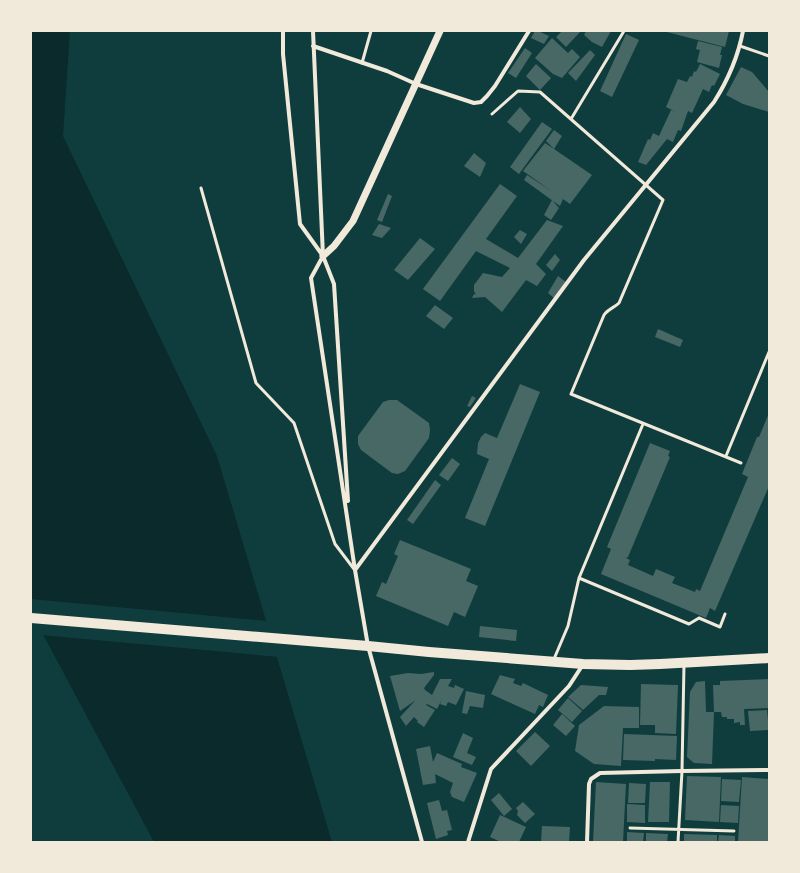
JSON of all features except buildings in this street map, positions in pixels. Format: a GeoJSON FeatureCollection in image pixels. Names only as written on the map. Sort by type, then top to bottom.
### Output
{"type":"FeatureCollection","features":[{"type":"Feature","properties":{"kind":"main road"},"geometry":{"type":"LineString","coordinates":[[31,618],[583,664],[630,665],[769,658]]}},
{"type":"Feature","properties":{"kind":"street"},"geometry":{"type":"LineString","coordinates":[[283,31],[300,224],[323,256],[334,284],[349,527]]}},
{"type":"Feature","properties":{"kind":"street"},"geometry":{"type":"LineString","coordinates":[[313,31],[323,256]]}},
{"type":"Feature","properties":{"kind":"street"},"geometry":{"type":"LineString","coordinates":[[422,842],[368,646],[355,570],[311,278],[323,256],[334,246],[353,221],[440,31]]}},
{"type":"Feature","properties":{"kind":"street"},"geometry":{"type":"LineString","coordinates":[[313,46],[388,71],[416,84],[474,103],[481,102],[495,86],[529,31]]}},
{"type":"Feature","properties":{"kind":"street"},"geometry":{"type":"LineString","coordinates":[[355,570],[584,260],[714,102],[734,66],[743,31]]}},
{"type":"Feature","properties":{"kind":"street"},"geometry":{"type":"LineString","coordinates":[[468,842],[491,769],[569,686],[583,664]]}},
{"type":"Feature","properties":{"kind":"street"},"geometry":{"type":"LineString","coordinates":[[587,842],[589,784],[591,779],[600,773],[682,770],[769,770]]}},
{"type":"Feature","properties":{"kind":"lane"},"geometry":{"type":"LineString","coordinates":[[362,63],[371,31]]}},
{"type":"Feature","properties":{"kind":"lane"},"geometry":{"type":"LineString","coordinates":[[571,119],[624,31]]}},
{"type":"Feature","properties":{"kind":"lane"},"geometry":{"type":"LineString","coordinates":[[740,46],[769,56]]}},
{"type":"Feature","properties":{"kind":"lane"},"geometry":{"type":"LineString","coordinates":[[492,114],[518,91],[540,92],[663,200],[619,302],[614,308],[608,310],[604,315],[571,394],[741,463]]}},
{"type":"Feature","properties":{"kind":"lane"},"geometry":{"type":"LineString","coordinates":[[201,188],[256,383],[294,423],[335,544],[355,570]]}},
{"type":"Feature","properties":{"kind":"lane"},"geometry":{"type":"LineString","coordinates":[[726,456],[769,352]]}},
{"type":"Feature","properties":{"kind":"lane"},"geometry":{"type":"LineString","coordinates":[[553,661],[568,626],[579,578],[643,424]]}},
{"type":"Feature","properties":{"kind":"lane"},"geometry":{"type":"LineString","coordinates":[[579,578],[689,624],[699,618],[720,627],[726,614]]}},
{"type":"Feature","properties":{"kind":"lane"},"geometry":{"type":"LineString","coordinates":[[678,842],[682,770],[684,662]]}},
{"type":"Feature","properties":{"kind":"lane"},"geometry":{"type":"LineString","coordinates":[[630,828],[679,828],[734,831]]}},
{"type":"Feature","properties":{"kind":"water"},"geometry":{"type":"Polygon","coordinates":[[[31,31],[70,31],[63,136],[217,456],[332,842],[154,842],[31,612],[31,31]]]}},
{"type":"Feature","properties":{"kind":"pier"},"geometry":{"type":"Polygon","coordinates":[[[31,599],[268,621],[279,657],[41,635],[31,616],[31,599]]]}}]}
